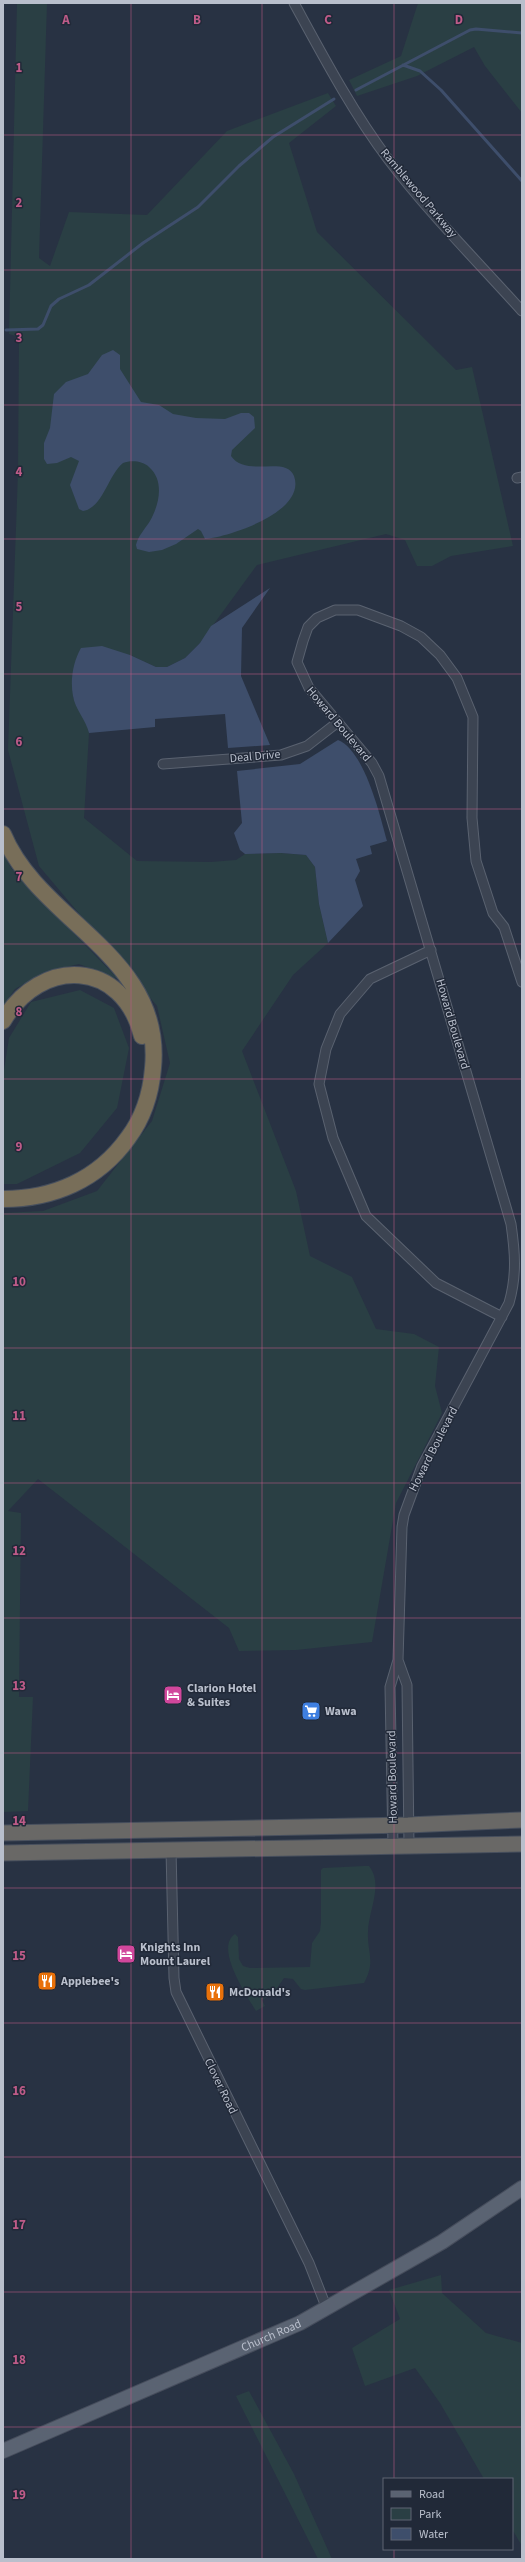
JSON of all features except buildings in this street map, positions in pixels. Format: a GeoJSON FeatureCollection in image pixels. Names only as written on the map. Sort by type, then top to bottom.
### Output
{"type":"FeatureCollection","features":[{"type":"Feature","properties":{"kind":"highway"},"geometry":{"type":"LineString","coordinates":[[3,834],[16,860],[33,882],[113,958],[128,976],[141,999],[150,1022],[154,1062],[150,1088],[137,1124],[122,1147],[103,1166],[81,1181],[56,1192],[30,1198],[3,1199]]}},
{"type":"Feature","properties":{"kind":"highway"},"geometry":{"type":"LineString","coordinates":[[3,1021],[19,998],[35,985],[64,975],[84,976],[112,988],[129,1004],[140,1025],[144,1050],[143,1077],[136,1104],[124,1128],[105,1152],[83,1169],[60,1181],[23,1191],[3,1192]]}},
{"type":"Feature","properties":{"kind":"highway"},"geometry":{"type":"LineString","coordinates":[[3,1833],[393,1826],[522,1820]]}},
{"type":"Feature","properties":{"kind":"highway"},"geometry":{"type":"LineString","coordinates":[[3,1854],[522,1844]]}},
{"type":"Feature","properties":{"kind":"main road","name":"Church Road"},"geometry":{"type":"LineString","coordinates":[[3,2451],[258,2343],[327,2309],[442,2242],[522,2188]]}},
{"type":"Feature","properties":{"kind":"street","name":"Ramblewood Parkway"},"geometry":{"type":"LineString","coordinates":[[294,3],[341,84],[387,157],[414,191],[522,311]]}},
{"type":"Feature","properties":{"kind":"street","name":"Howard Boulevard"},"geometry":{"type":"LineString","coordinates":[[392,1846],[393,1826],[390,1687],[398,1660],[402,1526],[408,1499],[422,1466],[510,1303],[516,1282],[518,1250],[379,776],[372,763],[309,688],[297,662],[308,627],[316,618],[335,610],[358,610],[401,626],[421,637],[440,655],[457,678],[473,717],[472,818],[476,862],[493,913],[504,927],[522,982]]}},
{"type":"Feature","properties":{"kind":"street","name":"Deal Drive"},"geometry":{"type":"LineString","coordinates":[[163,764],[281,755],[307,746],[338,722]]}},
{"type":"Feature","properties":{"kind":"street"},"geometry":{"type":"LineString","coordinates":[[431,950],[370,979],[340,1014],[326,1049],[319,1084],[333,1138],[366,1216],[436,1283],[502,1317]]}},
{"type":"Feature","properties":{"kind":"street","name":"Howard Boulevard"},"geometry":{"type":"LineString","coordinates":[[398,1660],[407,1685],[409,1846]]}},
{"type":"Feature","properties":{"kind":"street","name":"Clover Road"},"geometry":{"type":"LineString","coordinates":[[171,1850],[174,1978],[178,2000],[309,2263],[327,2309]]}},
{"type":"Feature","properties":{"kind":"green space"},"geometry":{"type":"Polygon","coordinates":[[[17,3],[47,3],[39,258],[50,266],[69,212],[147,215],[227,131],[328,93],[336,106],[289,143],[317,232],[456,370],[472,367],[513,546],[451,556],[432,566],[417,566],[405,540],[386,534],[257,565],[200,643],[185,658],[167,667],[156,667],[130,655],[73,697],[86,720],[89,733],[84,818],[137,861],[211,862],[236,860],[245,854],[281,853],[306,855],[315,867],[319,904],[328,943],[293,975],[242,1051],[296,1191],[310,1256],[352,1277],[376,1329],[414,1334],[439,1347],[435,1386],[442,1413],[396,1503],[372,1642],[296,1650],[239,1651],[229,1628],[38,1479],[8,1511],[21,1513],[19,1697],[33,1697],[28,1811],[3,1812],[3,1213],[43,1211],[97,1191],[152,1121],[170,1063],[157,1006],[39,866],[8,750],[18,472],[19,337],[9,334],[17,3]]]}},
{"type":"Feature","properties":{"kind":"green space"},"geometry":{"type":"Polygon","coordinates":[[[418,3],[522,3],[522,113],[485,66],[474,47],[417,76],[357,96],[349,80],[401,56],[418,3]]]}},
{"type":"Feature","properties":{"kind":"green space"},"geometry":{"type":"Polygon","coordinates":[[[3,852],[11,868],[118,979],[79,964],[45,972],[15,989],[3,1006],[3,852]]]}},
{"type":"Feature","properties":{"kind":"green space"},"geometry":{"type":"Polygon","coordinates":[[[80,990],[114,1008],[129,1048],[117,1108],[80,1153],[17,1184],[3,1184],[3,1076],[9,1038],[31,1002],[80,990]]]}},
{"type":"Feature","properties":{"kind":"green space"},"geometry":{"type":"Polygon","coordinates":[[[369,1866],[375,1881],[375,1890],[368,1932],[370,1969],[364,1983],[305,1990],[301,1989],[293,1979],[284,1978],[273,1994],[262,2000],[265,2006],[256,2011],[240,1984],[230,1961],[228,1950],[230,1941],[235,1934],[238,1937],[239,1959],[243,1966],[250,1968],[310,1967],[312,1943],[320,1931],[321,1870],[323,1868],[369,1866]]]}},
{"type":"Feature","properties":{"kind":"green space"},"geometry":{"type":"Polygon","coordinates":[[[441,2275],[442,2293],[486,2333],[522,2343],[522,2546],[513,2531],[513,2478],[483,2478],[440,2403],[415,2368],[365,2386],[352,2348],[400,2319],[389,2290],[441,2275]]]}},
{"type":"Feature","properties":{"kind":"green space"},"geometry":{"type":"Polygon","coordinates":[[[249,2391],[294,2474],[332,2559],[318,2559],[236,2396],[249,2391]]]}},
{"type":"Feature","properties":{"kind":"water"},"geometry":{"type":"Polygon","coordinates":[[[113,350],[120,355],[120,369],[141,402],[159,405],[173,414],[196,418],[225,419],[241,413],[249,413],[254,417],[255,428],[232,450],[231,456],[238,462],[246,465],[275,466],[290,470],[294,476],[295,489],[289,501],[278,511],[247,528],[205,539],[201,531],[198,529],[176,544],[162,550],[149,552],[137,549],[136,545],[156,508],[159,486],[154,473],[144,463],[123,463],[113,475],[96,504],[90,509],[83,511],[79,509],[70,485],[79,461],[71,457],[57,463],[47,464],[44,459],[44,443],[50,428],[54,394],[66,382],[88,374],[102,355],[113,350]]]}},
{"type":"Feature","properties":{"kind":"water"},"geometry":{"type":"Polygon","coordinates":[[[270,588],[242,628],[241,676],[270,745],[228,748],[225,714],[155,719],[155,727],[89,733],[74,701],[72,690],[74,665],[81,648],[102,646],[130,655],[156,667],[167,667],[185,658],[200,643],[211,626],[270,588]]]}},
{"type":"Feature","properties":{"kind":"water"},"geometry":{"type":"Polygon","coordinates":[[[338,740],[348,746],[364,770],[376,801],[387,841],[370,846],[372,854],[356,859],[360,871],[355,880],[363,906],[328,943],[319,904],[315,867],[306,855],[281,853],[245,854],[240,850],[234,833],[242,823],[237,771],[300,764],[338,740]]]}},
{"type":"Feature","properties":{"kind":"waterway"},"geometry":{"type":"LineString","coordinates":[[356,90],[470,30],[476,29],[522,33]]}},
{"type":"Feature","properties":{"kind":"waterway"},"geometry":{"type":"LineString","coordinates":[[403,65],[420,71],[441,90],[522,181]]}},
{"type":"Feature","properties":{"kind":"waterway"},"geometry":{"type":"LineString","coordinates":[[6,330],[38,329],[43,325],[51,306],[59,299],[89,285],[143,243],[198,207],[239,166],[273,137],[334,99]]}},
{"type":"Feature","properties":{"kind":"place","name":"Clarion Hotel & Suites"},"geometry":{"type":"Point","coordinates":[173,1695]}},
{"type":"Feature","properties":{"kind":"place","name":"Wawa"},"geometry":{"type":"Point","coordinates":[311,1711]}},
{"type":"Feature","properties":{"kind":"place","name":"Knights Inn Mount Laurel"},"geometry":{"type":"Point","coordinates":[126,1954]}},
{"type":"Feature","properties":{"kind":"place","name":"Applebee's"},"geometry":{"type":"Point","coordinates":[47,1981]}},
{"type":"Feature","properties":{"kind":"place","name":"McDonald's"},"geometry":{"type":"Point","coordinates":[215,1992]}}]}
